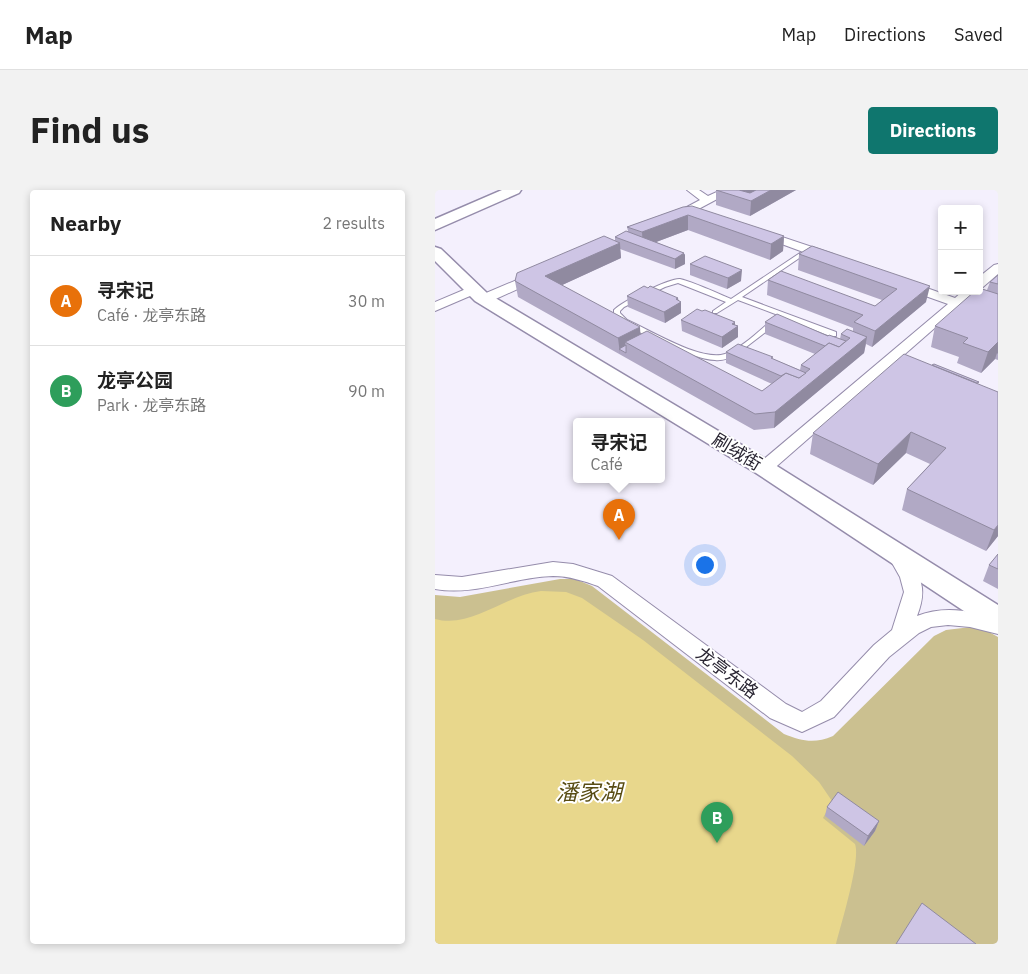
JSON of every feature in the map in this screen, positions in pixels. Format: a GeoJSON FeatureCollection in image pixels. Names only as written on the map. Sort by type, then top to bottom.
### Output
{"type":"FeatureCollection","features":[{"type":"Feature","properties":{"kind":"street"},"geometry":{"type":"LineString","coordinates":[[435,225],[514,190]]}},
{"type":"Feature","properties":{"kind":"street"},"geometry":{"type":"LineString","coordinates":[[692,190],[708,202]]}},
{"type":"Feature","properties":{"kind":"street"},"geometry":{"type":"LineString","coordinates":[[662,224],[729,190]]}},
{"type":"Feature","properties":{"kind":"street"},"geometry":{"type":"LineString","coordinates":[[693,209],[710,215]]}},
{"type":"Feature","properties":{"kind":"street"},"geometry":{"type":"LineString","coordinates":[[746,228],[836,260]]}},
{"type":"Feature","properties":{"kind":"street","name":"刷绒街"},"geometry":{"type":"LineString","coordinates":[[435,252],[479,294],[764,468],[998,619]]}},
{"type":"Feature","properties":{"kind":"street"},"geometry":{"type":"LineString","coordinates":[[983,281],[998,268]]}},
{"type":"Feature","properties":{"kind":"street"},"geometry":{"type":"LineString","coordinates":[[435,307],[545,272]]}},
{"type":"Feature","properties":{"kind":"street"},"geometry":{"type":"LineString","coordinates":[[892,280],[957,303]]}},
{"type":"Feature","properties":{"kind":"street"},"geometry":{"type":"LineString","coordinates":[[764,468],[966,295]]}},
{"type":"Feature","properties":{"kind":"street"},"geometry":{"type":"LineString","coordinates":[[895,553],[915,587],[914,598],[901,633]]}},
{"type":"Feature","properties":{"kind":"street","name":"龙亭东路"},"geometry":{"type":"LineString","coordinates":[[435,582],[456,584],[554,569],[582,574],[605,581],[778,711],[802,722],[826,710],[901,633],[921,622],[948,616],[964,617],[998,626]]}},
{"type":"Feature","properties":{"kind":"lane"},"geometry":{"type":"LineString","coordinates":[[715,312],[808,250]]}},
{"type":"Feature","properties":{"kind":"lane"},"geometry":{"type":"LineString","coordinates":[[784,314],[730,355],[715,359],[695,355],[625,321],[617,314],[617,310],[663,286],[678,281],[784,314],[833,334]]}},
{"type":"Feature","properties":{"kind":"shaded area","name":"潘家湖"},"geometry":{"type":"Polygon","coordinates":[[[560,579],[575,579],[592,586],[784,734],[808,741],[833,736],[934,636],[946,630],[971,627],[989,632],[998,637],[998,944],[435,944],[435,595],[460,597],[560,579]]]}},
{"type":"Feature","properties":{"kind":"water","name":"潘家湖"},"geometry":{"type":"Polygon","coordinates":[[[541,591],[566,592],[582,598],[643,640],[792,756],[819,782],[832,801],[823,818],[855,844],[856,852],[853,877],[836,944],[435,944],[435,619],[449,621],[475,616],[514,598],[541,591]]]}},
{"type":"Feature","properties":{"kind":"building"},"geometry":{"type":"Polygon","coordinates":[[[716,190],[739,190],[750,193],[756,190],[771,190],[751,201],[716,190]]]}},
{"type":"Feature","properties":{"kind":"building"},"geometry":{"type":"Polygon","coordinates":[[[692,206],[784,236],[771,244],[688,215],[642,232],[627,227],[683,207],[692,206]]]}},
{"type":"Feature","properties":{"kind":"building"},"geometry":{"type":"Polygon","coordinates":[[[626,231],[684,253],[675,259],[615,237],[626,231]]]}},
{"type":"Feature","properties":{"kind":"building"},"geometry":{"type":"Polygon","coordinates":[[[604,236],[620,243],[545,276],[640,327],[618,338],[515,281],[517,273],[604,236]]]}},
{"type":"Feature","properties":{"kind":"building"},"geometry":{"type":"Polygon","coordinates":[[[812,246],[930,286],[875,331],[854,322],[863,315],[768,280],[781,271],[875,306],[897,289],[799,254],[812,246]]]}},
{"type":"Feature","properties":{"kind":"building"},"geometry":{"type":"Polygon","coordinates":[[[705,256],[742,270],[728,278],[690,264],[705,256]]]}},
{"type":"Feature","properties":{"kind":"building"},"geometry":{"type":"Polygon","coordinates":[[[998,275],[998,284],[990,282],[998,275]]]}},
{"type":"Feature","properties":{"kind":"building"},"geometry":{"type":"Polygon","coordinates":[[[644,286],[648,288],[650,286],[678,298],[676,299],[681,302],[664,312],[627,296],[644,286]]]}},
{"type":"Feature","properties":{"kind":"building"},"geometry":{"type":"Polygon","coordinates":[[[983,289],[998,294],[998,342],[988,352],[963,343],[968,338],[935,326],[970,295],[983,295],[983,289]]]}},
{"type":"Feature","properties":{"kind":"building"},"geometry":{"type":"Polygon","coordinates":[[[697,309],[705,310],[735,322],[732,324],[738,326],[722,337],[681,320],[697,309]]]}},
{"type":"Feature","properties":{"kind":"building"},"geometry":{"type":"Polygon","coordinates":[[[777,314],[828,336],[846,341],[839,347],[829,343],[825,346],[765,322],[777,314]]]}},
{"type":"Feature","properties":{"kind":"building"},"geometry":{"type":"Polygon","coordinates":[[[847,329],[867,337],[775,412],[755,414],[625,342],[647,331],[762,391],[786,373],[799,378],[810,369],[801,365],[829,343],[839,347],[850,338],[841,334],[847,329]]]}},
{"type":"Feature","properties":{"kind":"building"},"geometry":{"type":"Polygon","coordinates":[[[738,344],[773,357],[771,358],[806,373],[799,378],[786,373],[781,376],[726,352],[738,344]]]}},
{"type":"Feature","properties":{"kind":"building"},"geometry":{"type":"Polygon","coordinates":[[[626,345],[626,353],[619,349],[626,345]]]}},
{"type":"Feature","properties":{"kind":"building"},"geometry":{"type":"Polygon","coordinates":[[[904,354],[998,392],[998,525],[994,530],[907,489],[946,448],[911,432],[878,464],[813,433],[904,354]]]}},
{"type":"Feature","properties":{"kind":"building"},"geometry":{"type":"Polygon","coordinates":[[[934,364],[979,382],[977,383],[932,365],[934,364]]]}},
{"type":"Feature","properties":{"kind":"building"},"geometry":{"type":"Polygon","coordinates":[[[998,554],[998,569],[989,565],[998,554]]]}},
{"type":"Feature","properties":{"kind":"building"},"geometry":{"type":"Polygon","coordinates":[[[838,792],[879,821],[868,836],[827,807],[838,792]]]}},
{"type":"Feature","properties":{"kind":"building"},"geometry":{"type":"Polygon","coordinates":[[[922,903],[976,944],[896,944],[922,903]]]}},
{"type":"Feature","properties":{"kind":"place","name":"寻宋记"},"geometry":{"type":"Point","coordinates":[619,540]}},
{"type":"Feature","properties":{"kind":"place","name":"龙亭公园"},"geometry":{"type":"Point","coordinates":[717,843]}}]}
